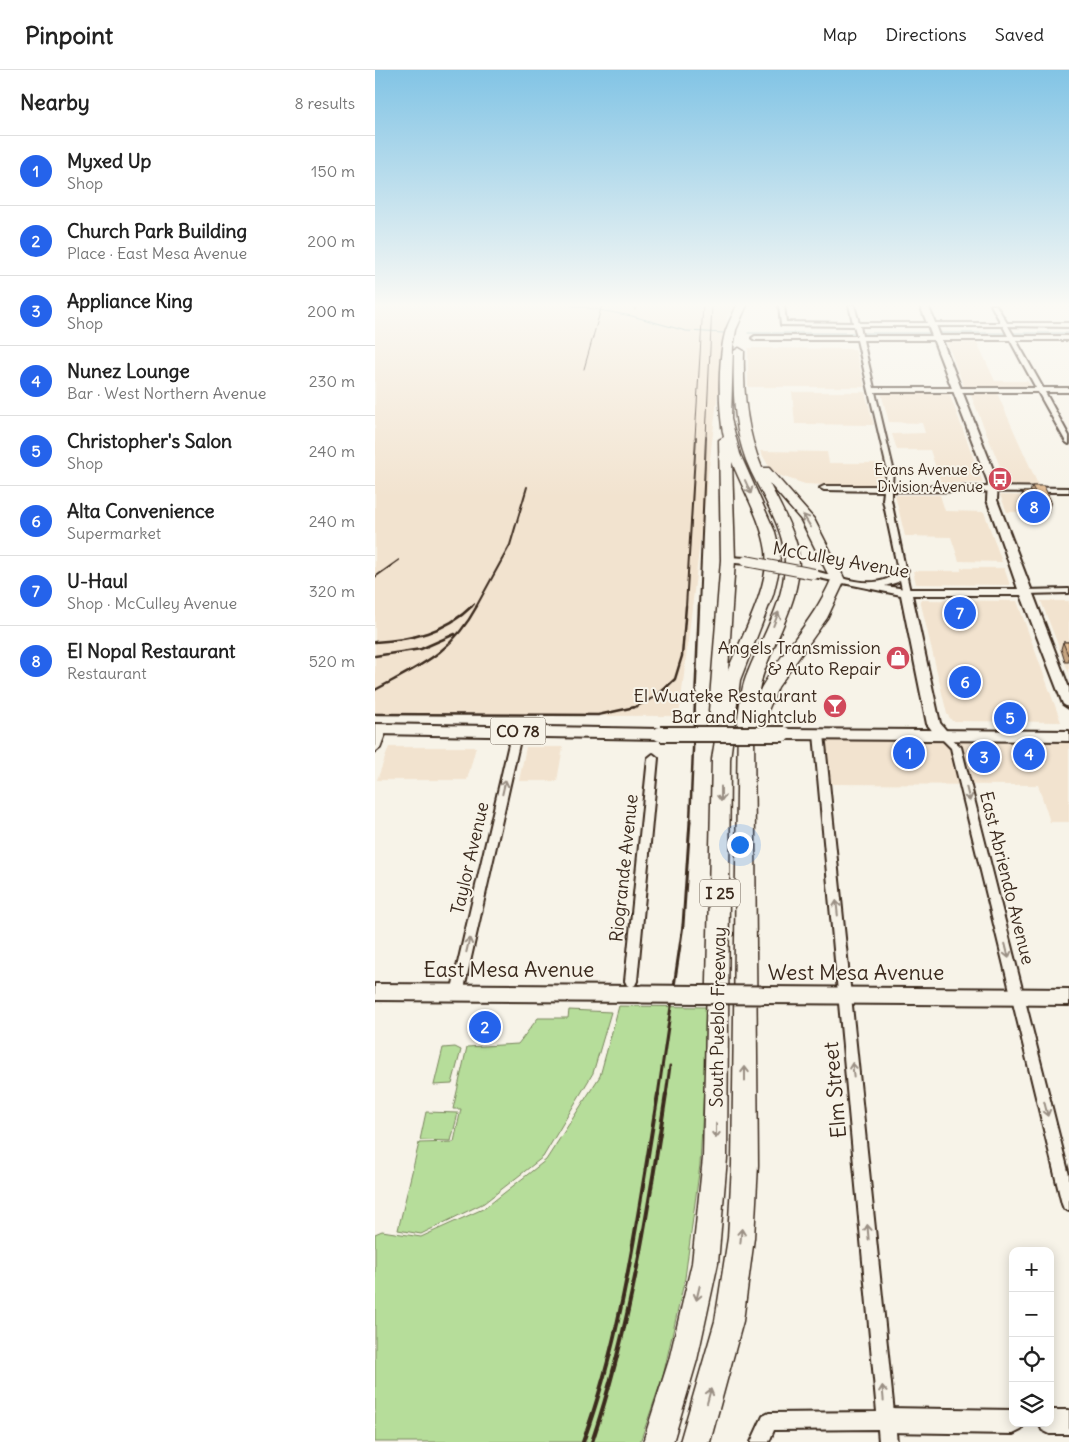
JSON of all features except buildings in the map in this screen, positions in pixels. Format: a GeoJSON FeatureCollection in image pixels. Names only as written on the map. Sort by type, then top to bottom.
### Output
{"type":"FeatureCollection","features":[{"type":"Feature","properties":{"kind":"highway","name":"South Pueblo Freeway"},"geometry":{"type":"LineString","coordinates":[[657,1442],[683,1360],[705,1263],[715,1158],[721,759],[732,680],[766,595],[772,570],[773,552],[768,532],[734,454],[725,419],[727,369]]}},
{"type":"Feature","properties":{"kind":"highway","name":"South Pueblo Freeway"},"geometry":{"type":"LineString","coordinates":[[695,1442],[729,1321],[741,1238],[745,1165],[746,718],[753,682],[785,598],[792,563],[789,540],[781,515],[753,462],[745,439],[739,408],[739,369]]}},
{"type":"Feature","properties":{"kind":"highway"},"geometry":{"type":"LineString","coordinates":[[721,759],[716,717],[728,560],[725,419]]}},
{"type":"Feature","properties":{"kind":"highway"},"geometry":{"type":"LineString","coordinates":[[745,439],[763,468],[807,519],[838,580],[813,630],[770,686],[760,706],[754,723],[746,768]]}},
{"type":"Feature","properties":{"kind":"main road","name":"CO 78"},"geometry":{"type":"LineString","coordinates":[[379,729],[660,734],[1069,736]]}},
{"type":"Feature","properties":{"kind":"street","name":"East Abriendo Avenue"},"geometry":{"type":"LineString","coordinates":[[867,369],[890,468],[887,500],[935,724],[943,735],[956,747],[1069,1204]]}},
{"type":"Feature","properties":{"kind":"street"},"geometry":{"type":"LineString","coordinates":[[950,369],[993,482],[993,500],[1025,592],[1069,704]]}},
{"type":"Feature","properties":{"kind":"street"},"geometry":{"type":"LineString","coordinates":[[1030,369],[1069,442]]}},
{"type":"Feature","properties":{"kind":"street"},"geometry":{"type":"LineString","coordinates":[[872,390],[1069,390]]}},
{"type":"Feature","properties":{"kind":"street"},"geometry":{"type":"LineString","coordinates":[[824,488],[1069,490]]}},
{"type":"Feature","properties":{"kind":"street","name":"McCulley Avenue"},"geometry":{"type":"LineString","coordinates":[[728,560],[746,560],[838,580],[906,592],[1069,592]]}},
{"type":"Feature","properties":{"kind":"street"},"geometry":{"type":"LineString","coordinates":[[861,584],[891,583],[898,578],[902,570]]}},
{"type":"Feature","properties":{"kind":"street"},"geometry":{"type":"LineString","coordinates":[[861,584],[892,597],[911,617]]}},
{"type":"Feature","properties":{"kind":"street"},"geometry":{"type":"LineString","coordinates":[[375,748],[379,729]]}},
{"type":"Feature","properties":{"kind":"street","name":"Taylor Avenue"},"geometry":{"type":"LineString","coordinates":[[457,992],[517,731]]}},
{"type":"Feature","properties":{"kind":"street","name":"Elm Street"},"geometry":{"type":"LineString","coordinates":[[819,734],[887,1431]]}},
{"type":"Feature","properties":{"kind":"street","name":"Riogrande Avenue"},"geometry":{"type":"LineString","coordinates":[[636,987],[653,758]]}},
{"type":"Feature","properties":{"kind":"street","name":"East Mesa Avenue"},"geometry":{"type":"LineString","coordinates":[[375,992],[457,992],[636,987]]}},
{"type":"Feature","properties":{"kind":"street","name":"West Mesa Avenue"},"geometry":{"type":"LineString","coordinates":[[636,987],[761,995],[1069,997]]}},
{"type":"Feature","properties":{"kind":"street"},"geometry":{"type":"LineString","coordinates":[[760,1442],[769,1422],[887,1431],[1009,1422]]}},
{"type":"Feature","properties":{"kind":"street"},"geometry":{"type":"LineString","coordinates":[[1054,1422],[1069,1422]]}},
{"type":"Feature","properties":{"kind":"shaded area"},"geometry":{"type":"Polygon","coordinates":[[[375,369],[721,369],[679,716],[375,715],[375,369]]]}},
{"type":"Feature","properties":{"kind":"shaded area"},"geometry":{"type":"Polygon","coordinates":[[[748,369],[860,369],[865,387],[748,387],[748,369]]]}},
{"type":"Feature","properties":{"kind":"shaded area"},"geometry":{"type":"Polygon","coordinates":[[[957,369],[989,369],[995,381],[1027,381],[1032,387],[964,387],[957,369]]]}},
{"type":"Feature","properties":{"kind":"shaded area"},"geometry":{"type":"Polygon","coordinates":[[[792,392],[865,392],[874,425],[795,424],[792,392]]]}},
{"type":"Feature","properties":{"kind":"shaded area"},"geometry":{"type":"Polygon","coordinates":[[[881,393],[949,393],[983,483],[941,483],[930,450],[897,450],[892,434],[925,433],[922,423],[889,422],[881,393]]]}},
{"type":"Feature","properties":{"kind":"shaded area"},"geometry":{"type":"Polygon","coordinates":[[[970,393],[997,393],[1039,487],[1008,486],[970,393]]]}},
{"type":"Feature","properties":{"kind":"shaded area"},"geometry":{"type":"Polygon","coordinates":[[[760,451],[827,452],[829,463],[883,463],[882,485],[842,486],[805,484],[778,475],[771,470],[760,451]]]}},
{"type":"Feature","properties":{"kind":"shaded area"},"geometry":{"type":"Polygon","coordinates":[[[895,495],[940,495],[945,511],[984,512],[1002,562],[959,561],[951,537],[905,536],[895,495]]]}},
{"type":"Feature","properties":{"kind":"shaded area"},"geometry":{"type":"Polygon","coordinates":[[[1000,495],[1042,496],[1049,512],[1007,512],[1000,495]]]}},
{"type":"Feature","properties":{"kind":"shaded area"},"geometry":{"type":"Polygon","coordinates":[[[961,568],[1004,568],[1010,585],[916,584],[913,571],[961,571],[961,568]]]}},
{"type":"Feature","properties":{"kind":"shaded area"},"geometry":{"type":"Polygon","coordinates":[[[920,600],[1017,601],[1061,722],[952,721],[947,714],[920,600]]]}},
{"type":"Feature","properties":{"kind":"shaded area"},"geometry":{"type":"Polygon","coordinates":[[[1041,601],[1069,601],[1069,673],[1041,601]]]}},
{"type":"Feature","properties":{"kind":"shaded area"},"geometry":{"type":"Polygon","coordinates":[[[820,740],[1069,743],[1069,822],[1050,822],[1038,785],[824,784],[820,740]]]}},
{"type":"Feature","properties":{"kind":"shaded area"},"geometry":{"type":"Polygon","coordinates":[[[389,747],[476,747],[467,780],[377,780],[389,747]]]}},
{"type":"Feature","properties":{"kind":"shaded area"},"geometry":{"type":"Polygon","coordinates":[[[526,747],[563,747],[557,781],[519,781],[526,747]]]}},
{"type":"Feature","properties":{"kind":"green space"},"geometry":{"type":"Polygon","coordinates":[[[619,1006],[708,1007],[700,1165],[685,1278],[663,1376],[640,1442],[375,1442],[375,1234],[382,1231],[421,1237],[485,1208],[546,1160],[600,1076],[619,1006]]]}},
{"type":"Feature","properties":{"kind":"green space"},"geometry":{"type":"Polygon","coordinates":[[[569,1010],[611,1012],[593,1073],[543,1157],[484,1203],[421,1234],[398,1230],[419,1143],[454,1142],[461,1109],[453,1109],[467,1047],[518,1044],[538,1018],[568,1018],[569,1010]]]}},
{"type":"Feature","properties":{"kind":"green space"},"geometry":{"type":"Polygon","coordinates":[[[455,1047],[461,1050],[452,1084],[434,1085],[443,1048],[455,1047]]]}},
{"type":"Feature","properties":{"kind":"green space"},"geometry":{"type":"Polygon","coordinates":[[[426,1112],[458,1113],[451,1141],[420,1140],[426,1112]]]}},
{"type":"Feature","properties":{"kind":"railway"},"geometry":{"type":"LineString","coordinates":[[695,438],[699,369]]}},
{"type":"Feature","properties":{"kind":"railway"},"geometry":{"type":"LineString","coordinates":[[706,438],[709,369]]}},
{"type":"Feature","properties":{"kind":"railway"},"geometry":{"type":"LineString","coordinates":[[686,607],[696,437]]}},
{"type":"Feature","properties":{"kind":"railway"},"geometry":{"type":"LineString","coordinates":[[699,607],[706,437]]}},
{"type":"Feature","properties":{"kind":"railway"},"geometry":{"type":"LineString","coordinates":[[476,607],[510,545],[527,487]]}},
{"type":"Feature","properties":{"kind":"railway"},"geometry":{"type":"LineString","coordinates":[[375,577],[399,560]]}},
{"type":"Feature","properties":{"kind":"railway"},"geometry":{"type":"LineString","coordinates":[[375,642],[415,637],[427,633],[451,622],[472,606]]}},
{"type":"Feature","properties":{"kind":"railway"},"geometry":{"type":"LineString","coordinates":[[375,690],[433,657],[457,636],[477,606]]}},
{"type":"Feature","properties":{"kind":"railway"},"geometry":{"type":"LineString","coordinates":[[375,714],[598,715],[635,707],[657,696],[675,679],[682,656],[686,606]]}},
{"type":"Feature","properties":{"kind":"railway"},"geometry":{"type":"LineString","coordinates":[[690,822],[699,606]]}},
{"type":"Feature","properties":{"kind":"railway"},"geometry":{"type":"LineString","coordinates":[[375,656],[421,649],[455,634]]}},
{"type":"Feature","properties":{"kind":"railway"},"geometry":{"type":"LineString","coordinates":[[658,1095],[683,925],[690,821]]}},
{"type":"Feature","properties":{"kind":"railway"},"geometry":{"type":"LineString","coordinates":[[666,1095],[670,1066]]}},
{"type":"Feature","properties":{"kind":"railway"},"geometry":{"type":"LineString","coordinates":[[583,1442],[597,1400],[619,1314],[658,1094]]}},
{"type":"Feature","properties":{"kind":"railway"},"geometry":{"type":"LineString","coordinates":[[592,1442],[617,1356],[637,1270],[666,1094]]}},
{"type":"Feature","properties":{"kind":"place","name":"Evans Avenue & Division Avenue"},"geometry":{"type":"Point","coordinates":[1000,479]}},
{"type":"Feature","properties":{"kind":"place","name":"El Nopal Restaurant"},"geometry":{"type":"Point","coordinates":[1034,507]}},
{"type":"Feature","properties":{"kind":"place","name":"U-Haul"},"geometry":{"type":"Point","coordinates":[960,613]}},
{"type":"Feature","properties":{"kind":"place","name":"Angels Transmission & Auto Repair"},"geometry":{"type":"Point","coordinates":[898,658]}},
{"type":"Feature","properties":{"kind":"place","name":"Alta Convenience"},"geometry":{"type":"Point","coordinates":[965,682]}},
{"type":"Feature","properties":{"kind":"place","name":"El Wuateke Restaurant Bar and Nightclub"},"geometry":{"type":"Point","coordinates":[835,706]}},
{"type":"Feature","properties":{"kind":"place","name":"Christopher's Salon"},"geometry":{"type":"Point","coordinates":[1010,718]}},
{"type":"Feature","properties":{"kind":"place","name":"Myxed Up"},"geometry":{"type":"Point","coordinates":[909,753]}},
{"type":"Feature","properties":{"kind":"place","name":"Nunez Lounge"},"geometry":{"type":"Point","coordinates":[1029,754]}},
{"type":"Feature","properties":{"kind":"place","name":"Appliance King"},"geometry":{"type":"Point","coordinates":[984,757]}},
{"type":"Feature","properties":{"kind":"place","name":"Church Park Building"},"geometry":{"type":"Point","coordinates":[485,1027]}}]}
